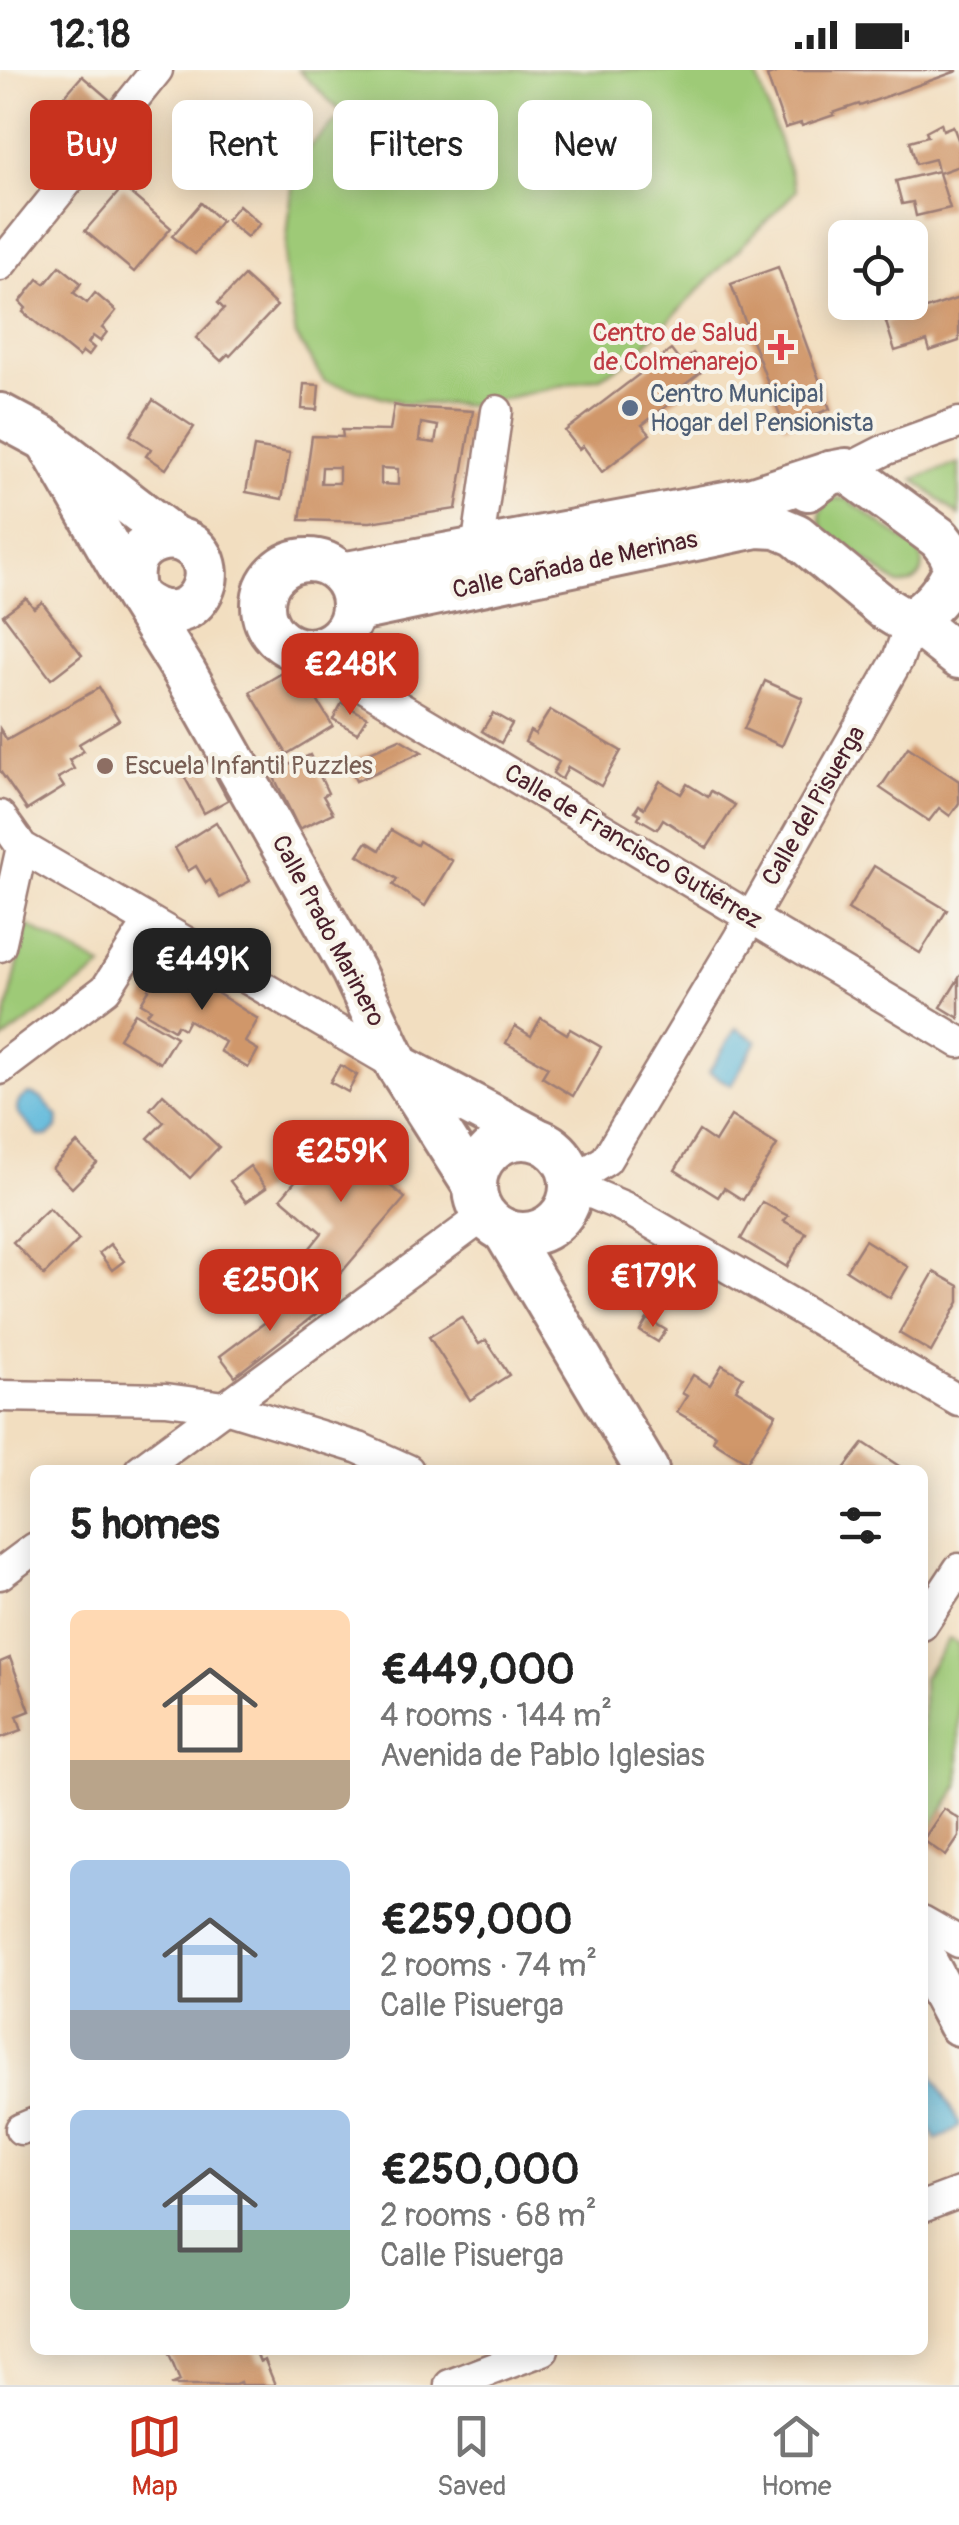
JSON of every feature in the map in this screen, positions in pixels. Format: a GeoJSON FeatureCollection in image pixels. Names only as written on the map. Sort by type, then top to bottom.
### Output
{"type":"FeatureCollection","features":[{"type":"Feature","properties":{"kind":"street"},"geometry":{"type":"LineString","coordinates":[[0,265],[157,70]]}},
{"type":"Feature","properties":{"kind":"street","name":"Calle Cañada de Merinas"},"geometry":{"type":"LineString","coordinates":[[477,549],[498,411]]}},
{"type":"Feature","properties":{"kind":"street"},"geometry":{"type":"LineString","coordinates":[[0,415],[47,440],[174,538],[194,548],[201,557],[171,594]]}},
{"type":"Feature","properties":{"kind":"street"},"geometry":{"type":"LineString","coordinates":[[959,423],[887,449],[812,484],[796,504],[794,519],[796,535],[884,608],[912,620],[959,658]]}},
{"type":"Feature","properties":{"kind":"street"},"geometry":{"type":"LineString","coordinates":[[47,440],[171,594]]}},
{"type":"Feature","properties":{"kind":"street"},"geometry":{"type":"LineString","coordinates":[[838,472],[939,538],[958,567],[940,596],[912,620]]}},
{"type":"Feature","properties":{"kind":"street","name":"Calle Cañada de Merinas"},"geometry":{"type":"LineString","coordinates":[[348,593],[477,549],[753,498],[838,472]]}},
{"type":"Feature","properties":{"kind":"street","name":"Calle Cañada de Merinas"},"geometry":{"type":"LineString","coordinates":[[348,593],[757,526],[777,527],[796,535]]}},
{"type":"Feature","properties":{"kind":"street"},"geometry":{"type":"LineString","coordinates":[[171,594],[282,568],[293,562],[319,561],[332,566],[348,593],[350,624],[333,643],[321,648],[290,641],[230,612],[171,594],[131,576],[139,552],[161,539],[174,538]]}},
{"type":"Feature","properties":{"kind":"street"},"geometry":{"type":"LineString","coordinates":[[282,568],[265,591],[263,605],[265,619],[290,641]]}},
{"type":"Feature","properties":{"kind":"street","name":"Calle Prado Marinero"},"geometry":{"type":"LineString","coordinates":[[171,594],[185,673],[353,971],[398,1066],[644,1465]]}},
{"type":"Feature","properties":{"kind":"street","name":"Calle del Pisuerga"},"geometry":{"type":"LineString","coordinates":[[569,1193],[606,1160],[898,659],[912,620]]}},
{"type":"Feature","properties":{"kind":"street","name":"Calle de Francisco Gutiérrez"},"geometry":{"type":"LineString","coordinates":[[290,641],[959,1042]]}},
{"type":"Feature","properties":{"kind":"street"},"geometry":{"type":"LineString","coordinates":[[0,816],[22,848],[398,1066],[552,1146],[565,1161],[569,1193],[546,1228],[525,1234],[488,1211],[479,1165],[492,1148],[512,1138],[534,1138]]}},
{"type":"Feature","properties":{"kind":"street"},"geometry":{"type":"LineString","coordinates":[[0,946],[22,848]]}},
{"type":"Feature","properties":{"kind":"street"},"geometry":{"type":"LineString","coordinates":[[0,1069],[106,990],[149,922]]}},
{"type":"Feature","properties":{"kind":"street"},"geometry":{"type":"LineString","coordinates":[[569,1193],[624,1207],[959,1400]]}},
{"type":"Feature","properties":{"kind":"street","name":"Calle Prado Marinero"},"geometry":{"type":"LineString","coordinates":[[558,1324],[554,1268],[569,1193]]}},
{"type":"Feature","properties":{"kind":"street"},"geometry":{"type":"LineString","coordinates":[[147,1465],[488,1211]]}},
{"type":"Feature","properties":{"kind":"street"},"geometry":{"type":"LineString","coordinates":[[0,1396],[166,1399],[225,1407],[359,1448],[397,1465]]}},
{"type":"Feature","properties":{"kind":"street"},"geometry":{"type":"LineString","coordinates":[[0,1574],[30,1552]]}},
{"type":"Feature","properties":{"kind":"street"},"geometry":{"type":"LineString","coordinates":[[928,1616],[959,1568]]}},
{"type":"Feature","properties":{"kind":"street"},"geometry":{"type":"LineString","coordinates":[[928,1924],[959,1942]]}},
{"type":"Feature","properties":{"kind":"street"},"geometry":{"type":"LineString","coordinates":[[928,1966],[959,2024]]}},
{"type":"Feature","properties":{"kind":"street"},"geometry":{"type":"LineString","coordinates":[[928,1997],[959,2032]]}},
{"type":"Feature","properties":{"kind":"street"},"geometry":{"type":"LineString","coordinates":[[928,2205],[959,2193]]}},
{"type":"Feature","properties":{"kind":"street"},"geometry":{"type":"LineString","coordinates":[[450,2385],[530,2355]]}},
{"type":"Feature","properties":{"kind":"green space"},"geometry":{"type":"Polygon","coordinates":[[[298,70],[755,70],[796,191],[630,360],[600,377],[476,405],[405,403],[324,381],[296,336],[284,267],[292,190],[313,190],[313,143],[333,124],[333,190],[498,190],[498,100],[333,100],[333,104],[298,70]]]}},
{"type":"Feature","properties":{"kind":"green space"},"geometry":{"type":"Polygon","coordinates":[[[959,463],[959,516],[914,479],[959,463]]]}},
{"type":"Feature","properties":{"kind":"green space"},"geometry":{"type":"Polygon","coordinates":[[[833,498],[847,499],[916,549],[923,562],[921,574],[912,582],[898,584],[825,531],[821,512],[833,498]]]}},
{"type":"Feature","properties":{"kind":"green space"},"geometry":{"type":"Polygon","coordinates":[[[27,925],[103,967],[0,1042],[27,925]]]}},
{"type":"Feature","properties":{"kind":"green space"},"geometry":{"type":"Polygon","coordinates":[[[949,1639],[959,1644],[959,1786],[928,1832],[928,1670],[949,1639]]]}},
{"type":"Feature","properties":{"kind":"water"},"geometry":{"type":"Polygon","coordinates":[[[736,1028],[757,1041],[731,1085],[709,1072],[736,1028]]]}},
{"type":"Feature","properties":{"kind":"water"},"geometry":{"type":"Polygon","coordinates":[[[30,1094],[41,1098],[58,1117],[57,1128],[49,1136],[39,1136],[18,1114],[19,1101],[30,1094]]]}},
{"type":"Feature","properties":{"kind":"water"},"geometry":{"type":"Polygon","coordinates":[[[597,1272],[640,1278],[648,1286],[646,1297],[636,1303],[593,1297],[597,1272]]]}},
{"type":"Feature","properties":{"kind":"water"},"geometry":{"type":"Polygon","coordinates":[[[931,2072],[959,2123],[959,2127],[936,2140],[928,2125],[931,2072]]]}},
{"type":"Feature","properties":{"kind":"building"},"geometry":{"type":"Polygon","coordinates":[[[784,70],[957,71],[802,126],[801,123],[785,128],[767,76],[784,70]]]}},
{"type":"Feature","properties":{"kind":"building"},"geometry":{"type":"Polygon","coordinates":[[[82,76],[109,99],[108,100],[61,100],[82,76]]]}},
{"type":"Feature","properties":{"kind":"building"},"geometry":{"type":"Polygon","coordinates":[[[941,123],[943,130],[953,126],[959,142],[959,166],[939,173],[950,208],[916,216],[913,202],[902,204],[896,181],[938,171],[935,159],[916,164],[910,141],[928,136],[926,131],[941,123]]]}},
{"type":"Feature","properties":{"kind":"building"},"geometry":{"type":"Polygon","coordinates":[[[120,190],[127,190],[171,228],[134,272],[85,231],[120,190]]]}},
{"type":"Feature","properties":{"kind":"building"},"geometry":{"type":"Polygon","coordinates":[[[201,203],[221,221],[195,254],[172,236],[201,203]]]}},
{"type":"Feature","properties":{"kind":"building"},"geometry":{"type":"Polygon","coordinates":[[[239,205],[260,224],[247,237],[226,220],[239,205]]]}},
{"type":"Feature","properties":{"kind":"building"},"geometry":{"type":"Polygon","coordinates":[[[60,266],[81,283],[74,293],[87,303],[95,293],[116,311],[102,328],[107,332],[100,341],[93,336],[88,343],[94,348],[88,356],[83,352],[79,357],[23,312],[26,308],[20,302],[38,279],[45,284],[60,266]]]}},
{"type":"Feature","properties":{"kind":"building","name":"Centro de Salud de Colmenarejo"},"geometry":{"type":"Polygon","coordinates":[[[778,267],[830,409],[784,426],[731,284],[778,267]]]}},
{"type":"Feature","properties":{"kind":"building"},"geometry":{"type":"Polygon","coordinates":[[[244,276],[277,306],[221,361],[196,338],[224,309],[218,303],[244,276]]]}},
{"type":"Feature","properties":{"kind":"building"},"geometry":{"type":"Polygon","coordinates":[[[959,298],[959,341],[930,351],[927,341],[895,351],[886,322],[928,320],[928,308],[959,298]]]}},
{"type":"Feature","properties":{"kind":"building","name":"Centro Municipal Hogar del Pensionista"},"geometry":{"type":"Polygon","coordinates":[[[671,350],[681,363],[693,353],[705,369],[683,386],[686,391],[642,425],[650,434],[602,472],[583,446],[579,449],[565,431],[671,350]]]}},
{"type":"Feature","properties":{"kind":"building"},"geometry":{"type":"Polygon","coordinates":[[[304,384],[319,385],[317,410],[302,409],[304,384]]]}},
{"type":"Feature","properties":{"kind":"building"},"geometry":{"type":"Polygon","coordinates":[[[153,400],[194,427],[166,469],[146,456],[151,449],[130,435],[153,400]]]}},
{"type":"Feature","properties":{"kind":"building"},"geometry":{"type":"Polygon","coordinates":[[[394,405],[473,411],[456,509],[370,522],[300,520],[312,436],[343,437],[342,430],[390,431],[394,405]],[[421,423],[419,441],[435,443],[438,426],[421,423]],[[322,467],[321,483],[339,483],[339,467],[322,467]],[[381,468],[381,484],[398,485],[398,469],[381,468]]]}},
{"type":"Feature","properties":{"kind":"building"},"geometry":{"type":"Polygon","coordinates":[[[254,447],[290,453],[282,499],[246,492],[254,447]]]}},
{"type":"Feature","properties":{"kind":"building"},"geometry":{"type":"Polygon","coordinates":[[[26,598],[34,608],[42,602],[82,655],[51,679],[3,615],[26,598]]]}},
{"type":"Feature","properties":{"kind":"building"},"geometry":{"type":"Polygon","coordinates":[[[289,669],[304,679],[333,726],[287,754],[250,692],[289,669]]]}},
{"type":"Feature","properties":{"kind":"building"},"geometry":{"type":"Polygon","coordinates":[[[765,681],[803,698],[782,746],[744,729],[765,681]]]}},
{"type":"Feature","properties":{"kind":"building"},"geometry":{"type":"Polygon","coordinates":[[[99,688],[119,720],[79,744],[84,751],[69,760],[74,769],[58,778],[64,787],[27,810],[0,771],[0,729],[7,740],[99,688]]]}},
{"type":"Feature","properties":{"kind":"building"},"geometry":{"type":"Polygon","coordinates":[[[342,703],[367,717],[357,733],[333,719],[342,703]]]}},
{"type":"Feature","properties":{"kind":"building"},"geometry":{"type":"Polygon","coordinates":[[[550,710],[621,751],[601,786],[568,767],[562,779],[558,777],[553,773],[559,762],[525,742],[550,710]]]}},
{"type":"Feature","properties":{"kind":"building"},"geometry":{"type":"Polygon","coordinates":[[[493,713],[512,724],[501,743],[482,731],[493,713]]]}},
{"type":"Feature","properties":{"kind":"building"},"geometry":{"type":"Polygon","coordinates":[[[400,739],[422,752],[356,781],[347,762],[400,739]]]}},
{"type":"Feature","properties":{"kind":"building"},"geometry":{"type":"Polygon","coordinates":[[[908,747],[959,781],[959,803],[950,816],[939,808],[929,821],[880,788],[908,747]]]}},
{"type":"Feature","properties":{"kind":"building"},"geometry":{"type":"Polygon","coordinates":[[[310,755],[328,793],[323,796],[333,813],[299,829],[272,773],[310,755]]]}},
{"type":"Feature","properties":{"kind":"building"},"geometry":{"type":"Polygon","coordinates":[[[207,761],[228,800],[204,813],[183,774],[207,761]]]}},
{"type":"Feature","properties":{"kind":"building"},"geometry":{"type":"Polygon","coordinates":[[[660,781],[681,794],[687,784],[708,797],[711,791],[735,805],[707,848],[663,819],[657,829],[638,818],[640,814],[635,811],[639,805],[644,808],[660,781]]]}},
{"type":"Feature","properties":{"kind":"building"},"geometry":{"type":"Polygon","coordinates":[[[216,822],[250,881],[220,898],[196,866],[188,871],[175,848],[216,822]]]}},
{"type":"Feature","properties":{"kind":"building"},"geometry":{"type":"Polygon","coordinates":[[[391,830],[452,861],[425,906],[393,885],[397,879],[358,855],[367,842],[380,850],[391,830]]]}},
{"type":"Feature","properties":{"kind":"building"},"geometry":{"type":"Polygon","coordinates":[[[874,866],[947,910],[920,953],[848,909],[874,866]]]}},
{"type":"Feature","properties":{"kind":"building"},"geometry":{"type":"Polygon","coordinates":[[[161,969],[178,979],[182,971],[258,1019],[245,1042],[258,1050],[248,1068],[220,1051],[225,1042],[189,1020],[184,1029],[177,1025],[174,1030],[147,1014],[151,1009],[141,1003],[161,969]]]}},
{"type":"Feature","properties":{"kind":"building"},"geometry":{"type":"Polygon","coordinates":[[[959,978],[959,1018],[941,1007],[959,978]]]}},
{"type":"Feature","properties":{"kind":"building"},"geometry":{"type":"Polygon","coordinates":[[[135,1013],[176,1037],[160,1063],[119,1038],[135,1013]]]}},
{"type":"Feature","properties":{"kind":"building"},"geometry":{"type":"Polygon","coordinates":[[[541,1018],[567,1034],[570,1029],[601,1047],[573,1096],[542,1077],[548,1067],[506,1043],[515,1026],[531,1036],[541,1018]]]}},
{"type":"Feature","properties":{"kind":"building"},"geometry":{"type":"Polygon","coordinates":[[[340,1065],[357,1075],[348,1092],[330,1082],[340,1065]]]}},
{"type":"Feature","properties":{"kind":"building"},"geometry":{"type":"Polygon","coordinates":[[[163,1094],[219,1147],[190,1178],[148,1138],[164,1122],[150,1109],[163,1094]]]}},
{"type":"Feature","properties":{"kind":"building"},"geometry":{"type":"Polygon","coordinates":[[[731,1116],[777,1145],[743,1200],[724,1188],[718,1197],[675,1170],[699,1131],[715,1142],[731,1116]]]}},
{"type":"Feature","properties":{"kind":"building"},"geometry":{"type":"Polygon","coordinates":[[[332,1137],[405,1198],[335,1280],[305,1254],[322,1233],[281,1198],[332,1137]]]}},
{"type":"Feature","properties":{"kind":"building"},"geometry":{"type":"Polygon","coordinates":[[[77,1143],[97,1163],[72,1188],[52,1168],[77,1143]]]}},
{"type":"Feature","properties":{"kind":"building"},"geometry":{"type":"Polygon","coordinates":[[[250,1166],[266,1188],[246,1202],[230,1181],[250,1166]]]}},
{"type":"Feature","properties":{"kind":"building"},"geometry":{"type":"Polygon","coordinates":[[[762,1202],[788,1216],[784,1221],[806,1233],[787,1267],[741,1239],[762,1202]]]}},
{"type":"Feature","properties":{"kind":"building"},"geometry":{"type":"Polygon","coordinates":[[[49,1208],[79,1240],[44,1275],[13,1242],[49,1208]]]}},
{"type":"Feature","properties":{"kind":"building"},"geometry":{"type":"Polygon","coordinates":[[[865,1240],[908,1267],[890,1298],[846,1270],[865,1240]]]}},
{"type":"Feature","properties":{"kind":"building"},"geometry":{"type":"Polygon","coordinates":[[[110,1244],[124,1261],[112,1270],[99,1253],[110,1244]]]}},
{"type":"Feature","properties":{"kind":"building"},"geometry":{"type":"Polygon","coordinates":[[[934,1272],[959,1286],[959,1302],[931,1352],[899,1333],[934,1272]]]}},
{"type":"Feature","properties":{"kind":"building"},"geometry":{"type":"Polygon","coordinates":[[[307,1291],[321,1310],[235,1376],[220,1356],[307,1291]]]}},
{"type":"Feature","properties":{"kind":"building"},"geometry":{"type":"Polygon","coordinates":[[[461,1317],[479,1344],[486,1340],[509,1375],[470,1400],[429,1337],[461,1317]]]}},
{"type":"Feature","properties":{"kind":"building"},"geometry":{"type":"Polygon","coordinates":[[[647,1319],[666,1330],[658,1342],[640,1331],[647,1319]]]}},
{"type":"Feature","properties":{"kind":"building"},"geometry":{"type":"Polygon","coordinates":[[[722,1365],[743,1377],[736,1389],[776,1414],[747,1462],[713,1441],[716,1435],[677,1412],[693,1375],[710,1385],[722,1365]]]}},
{"type":"Feature","properties":{"kind":"building"},"geometry":{"type":"Polygon","coordinates":[[[864,1443],[897,1465],[847,1465],[864,1443]]]}},
{"type":"Feature","properties":{"kind":"building"},"geometry":{"type":"Polygon","coordinates":[[[10,1658],[30,1711],[17,1716],[22,1730],[0,1738],[0,1662],[10,1658]]]}},
{"type":"Feature","properties":{"kind":"building"},"geometry":{"type":"Polygon","coordinates":[[[944,1809],[959,1819],[959,1837],[946,1856],[928,1843],[928,1833],[944,1809]]]}},
{"type":"Feature","properties":{"kind":"building"},"geometry":{"type":"Polygon","coordinates":[[[169,2355],[257,2355],[260,2362],[265,2360],[275,2385],[171,2385],[180,2381],[169,2355]]]}},
{"type":"Feature","properties":{"kind":"place","name":"Centro de Salud de Colmenarejo"},"geometry":{"type":"Point","coordinates":[781,347]}},
{"type":"Feature","properties":{"kind":"place","name":"Centro Municipal Hogar del Pensionista"},"geometry":{"type":"Point","coordinates":[630,408]}},
{"type":"Feature","properties":{"kind":"place","name":"Escuela Infantil Puzzles"},"geometry":{"type":"Point","coordinates":[105,766]}}]}
